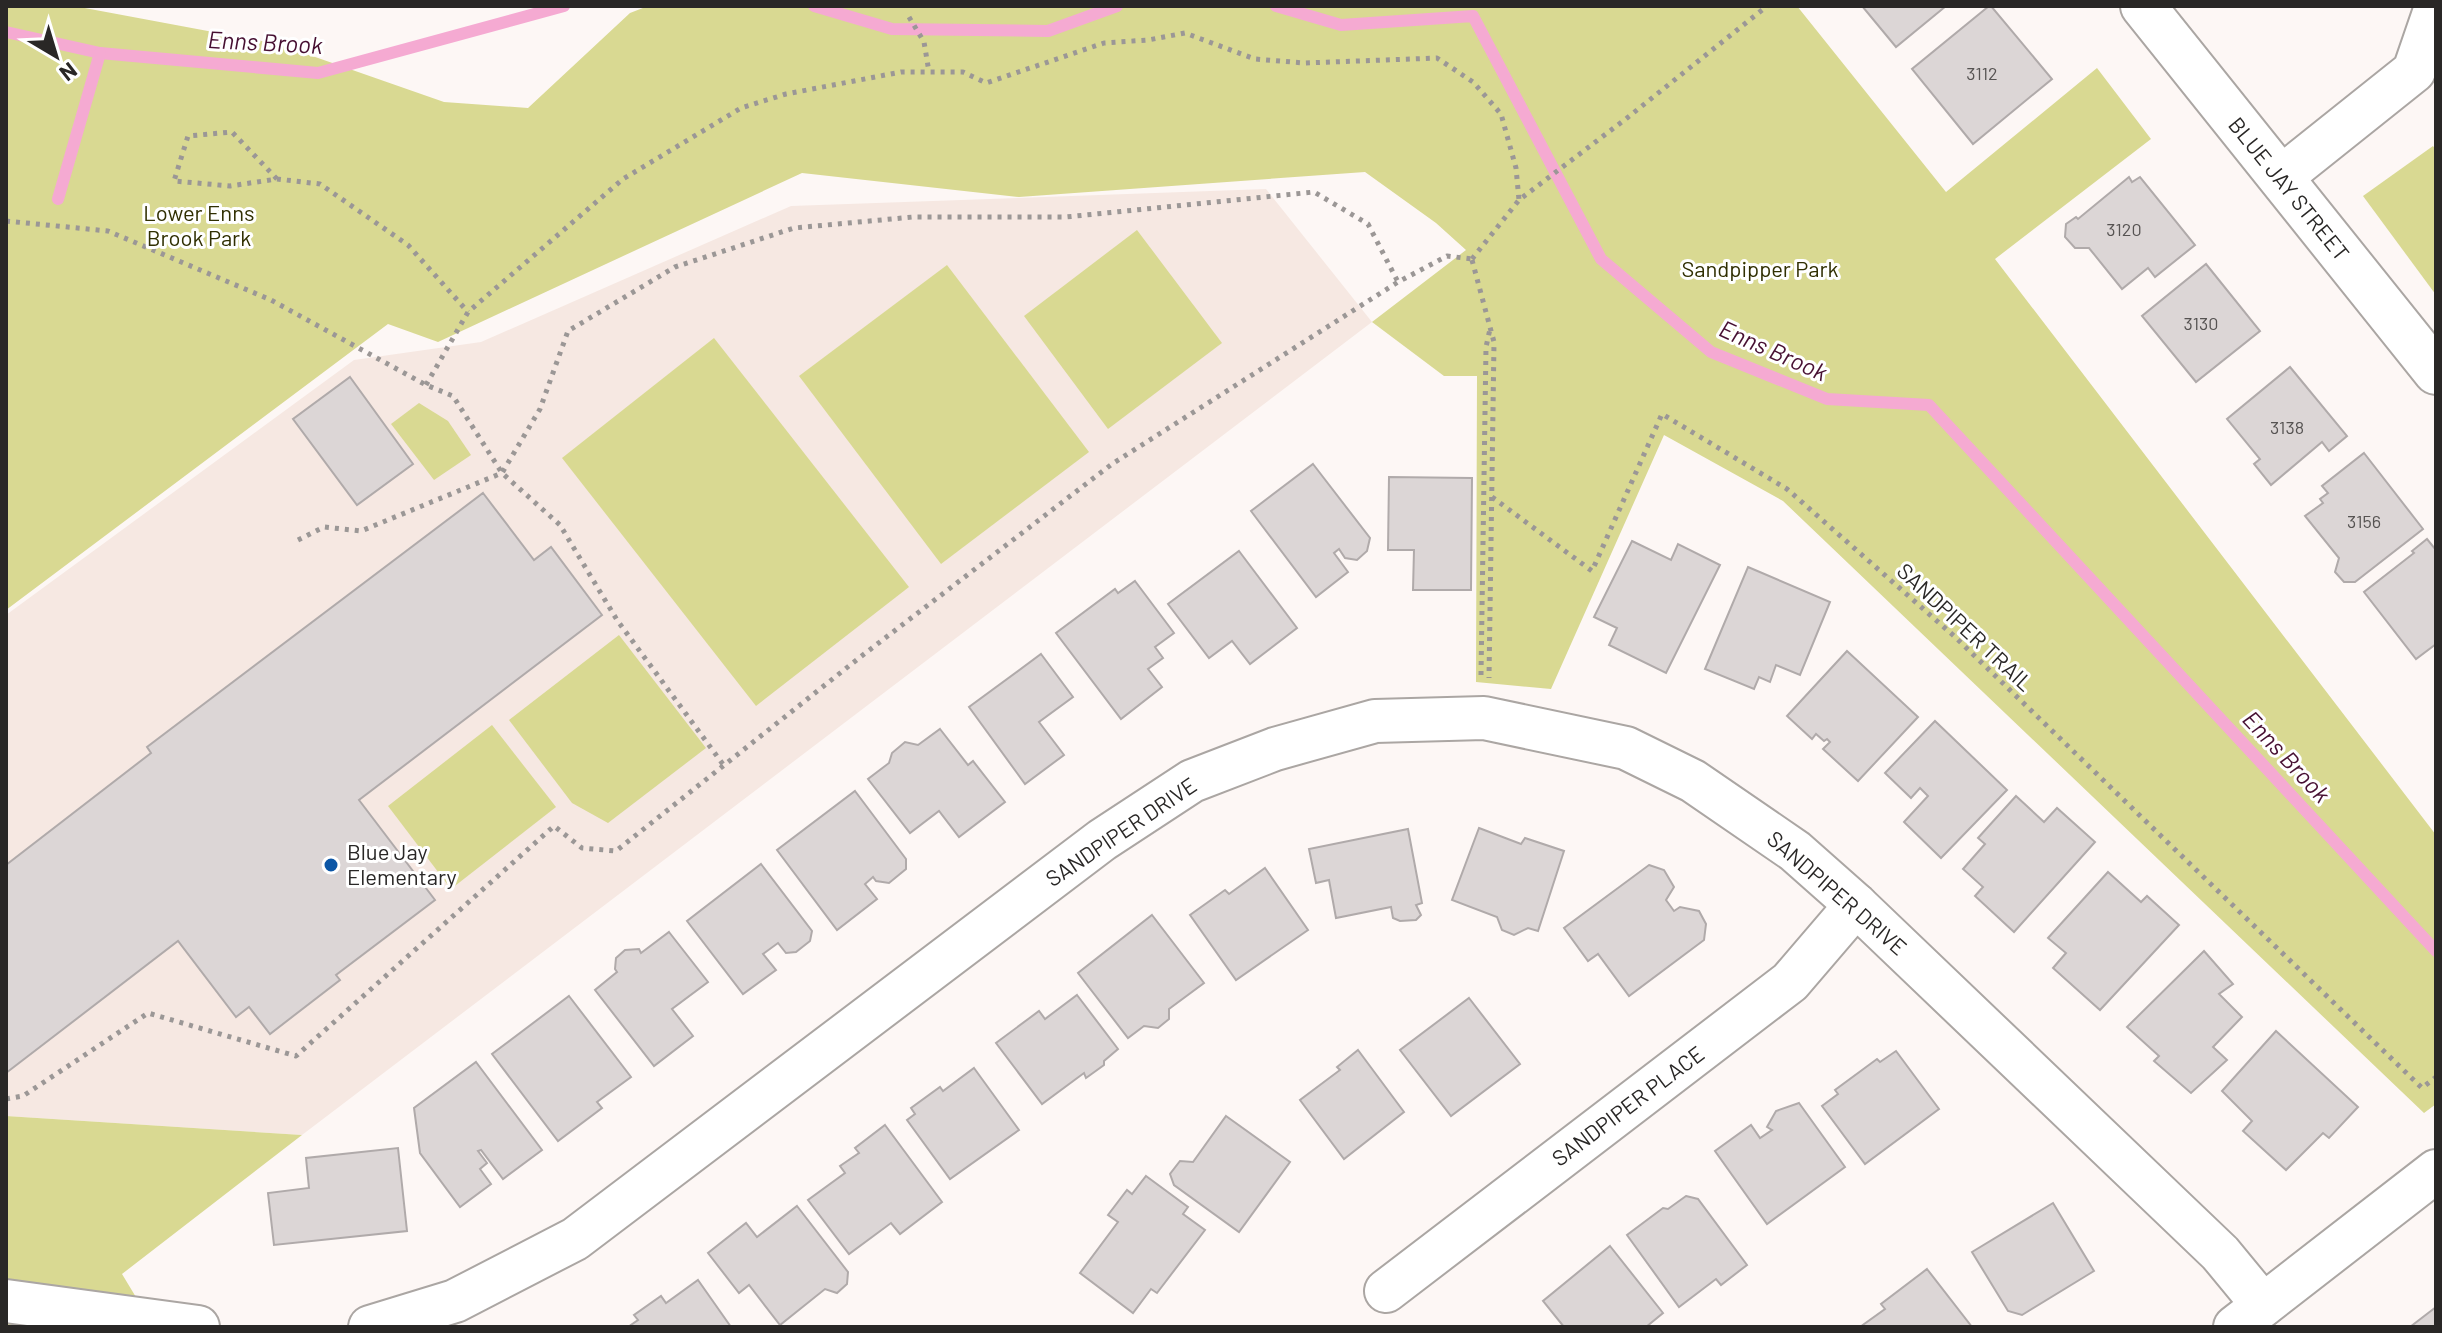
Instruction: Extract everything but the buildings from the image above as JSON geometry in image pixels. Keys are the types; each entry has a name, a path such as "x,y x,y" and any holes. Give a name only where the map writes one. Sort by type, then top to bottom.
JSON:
{"street":[{"name":"BLUE JAY STREET","path":"2143,6 2436,372"},
{"path":"2280,178 2414,71 2436,7"},
{"name":"SANDPIPER DRIVE","path":"370,1327 455,1301 575,1239 1102,840 1192,781 1275,749 1375,721 1484,704 1626,748 1693,781 1795,851 1856,905 2220,1253 2249,1316 2436,1171"},
{"name":"SANDPIPER PLACE","path":"1386,1291 1790,982 1856,905"},
{"path":"6,1301 198,1327"}],"path":[{"path":"1472,259 1519,200 1767,6"},
{"path":"909,17 924,42 929,72"},
{"path":"426,385 468,312 623,179 741,108 786,94 901,72 963,72 986,83 1104,43 1148,40 1185,33 1255,59 1304,63 1437,58 1473,82 1501,114 1516,168 1519,200"},
{"path":"277,179 232,132 188,136 174,181 230,186 277,179 320,184 408,245 468,312"},
{"path":"298,540 324,527 361,531 502,473 540,409 568,331 675,267 794,228 913,217 1066,217 1314,192 1368,224 1398,282"},
{"path":"6,221 108,231 271,300 426,385 453,396 502,473 560,525 617,620 725,767"},
{"path":"6,1099 23,1096 148,1013 296,1056 554,826 582,848 616,851 859,658 1112,464 1398,282 1447,256 1472,259"},
{"path":"1472,259 1494,342 1490,677 1484,704"},
{"path":"1484,704 1481,677 1486,347 1490,328"},
{"name":"SANDPIPER TRAIL","path":"1492,497 1592,571 1662,414 1787,489 1954,636 2422,1088 2436,1077"}],"shaded area":[{"name":"Blue Jay Elementary","path":"1266,189 1372,322 302,1135 6,1116 6,615 354,360 481,342 791,206"}],"green space":[{"path":"6,6 74,6 278,44 444,102 528,108 630,13 648,6 1797,6 1946,192 2097,68 2151,139 1995,259 2436,835 2436,1104 2424,1113 1783,501 1664,435 1551,689 1476,682 1477,376 1444,376 1372,322 1466,250 1436,223 1365,172 1019,197 802,173 438,342 388,324 6,610"},
{"path":"2433,146 2436,150 2436,295 2363,196"},
{"path":"1137,230 1222,343 1108,429 1024,316"},
{"path":"947,265 1089,452 941,564 799,376"},
{"path":"714,338 909,587 756,706 562,458"},
{"path":"419,403 448,421 471,455 434,480 391,424"},
{"path":"619,635 706,748 608,823 572,803 509,720"},
{"path":"492,725 556,807 451,889 388,806"},
{"path":"6,1116 302,1135 122,1274 154,1327 6,1327"}],"waterway":[{"name":"Enns Brook","path":"6,32 100,53 318,73 564,6"},
{"name":"Enns Brook","path":"814,6 892,29 1048,31 1117,6"},
{"name":"Enns Brook","path":"1276,6 1341,25 1473,16 1601,259 1711,352 1827,399 1929,405 2436,951"},
{"path":"58,199 100,53"}],"place":[{"name":"Blue Jay Elementary","path":"331,865"}],"park label":[{"name":"Lower Enns Brook Park","path":"199,226"},
{"name":"Sandpipper Park","path":"1760,269"}]}
